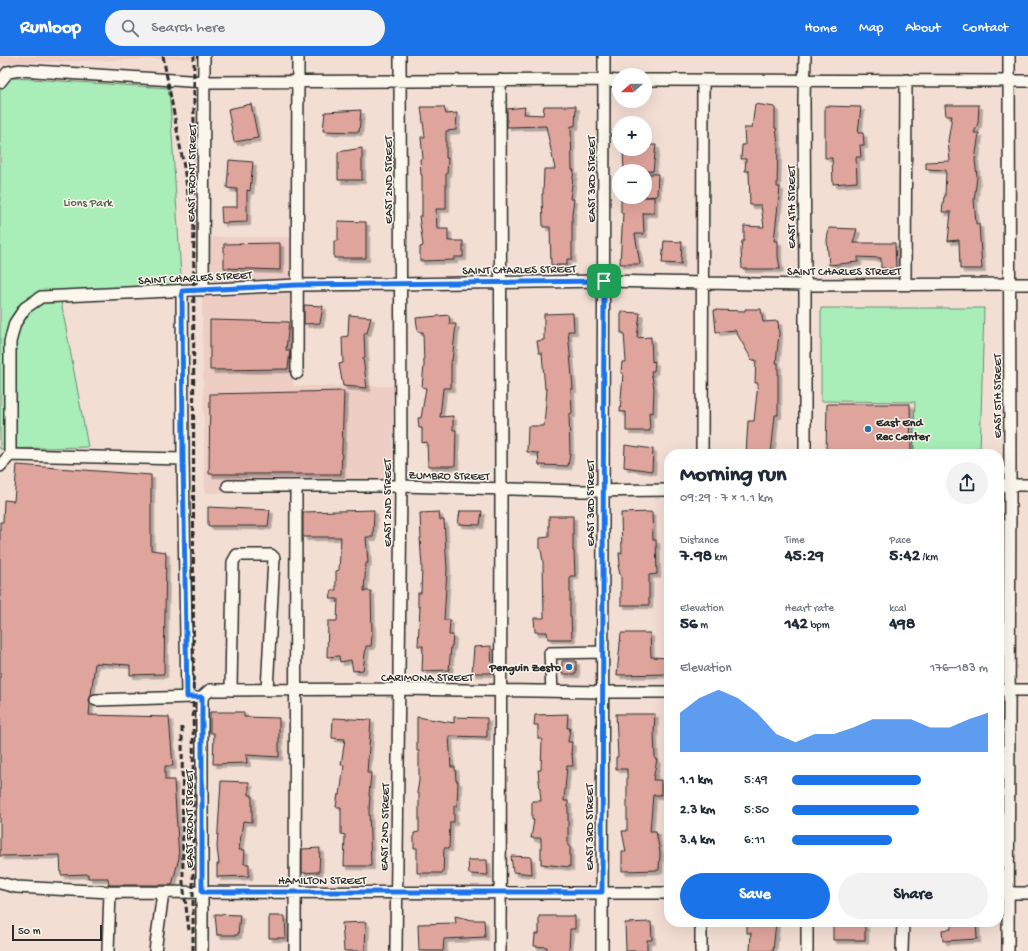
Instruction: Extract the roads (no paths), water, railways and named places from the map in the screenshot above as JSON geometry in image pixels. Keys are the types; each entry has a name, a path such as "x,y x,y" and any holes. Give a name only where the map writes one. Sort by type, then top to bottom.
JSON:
{"street":[{"name":"EAST FRONT STREET","path":"202,290 204,56"},
{"path":"297,373 298,56"},
{"name":"EAST 2ND STREET","path":"396,951 401,486 400,56"},
{"name":"EAST 3RD STREET","path":"602,951 604,56"},
{"name":"EAST 4TH STREET","path":"805,56 805,449"},
{"name":"EAST 5TH STREET","path":"1008,951 1004,893 1004,485 1010,284 1009,56"},
{"path":"0,82 8,72 20,70 204,82 612,81"},
{"path":"500,80 500,951"},
{"path":"652,80 1028,81"},
{"path":"702,449 704,80"},
{"path":"906,80 906,284"},
{"name":"SAINT CHARLES STREET","path":"10,455 10,342 15,323 25,308 41,297 297,285 499,282 604,281 806,285 1028,284"},
{"path":"182,291 187,697"},
{"path":"0,466 10,455 183,459"},
{"path":"1004,485 1028,485"},
{"name":"ZUMBRO STREET","path":"228,486 401,486 603,491 664,490"},
{"path":"295,951 296,486"},
{"path":"231,690 233,562 237,555 271,555 274,558 267,690"},
{"path":"552,691 550,653 603,652"},
{"name":"CARIMONA STREET","path":"96,700 187,697 231,690 399,689 664,692"},
{"path":"1004,690 1028,690"},
{"name":"EAST FRONT STREET","path":"202,951 206,693"},
{"name":"HAMILTON STREET","path":"0,883 16,887 163,893 664,893"},
{"path":"108,951 110,892"},
{"path":"155,951 163,893"},
{"path":"1004,893 1028,893"},
{"path":"701,927 701,951"},
{"path":"807,927 807,951"},
{"path":"902,951 903,927"}],"railway":[{"path":"163,56 189,201"},
{"path":"193,951 194,56"},
{"path":"182,727 183,883 189,930"}],"place":[{"name":"East End Rec Center","path":"868,429"},
{"name":"Penguin Zesto","path":"569,667"}],"park label":[{"name":"Lions Park","path":"88,202"}]}
